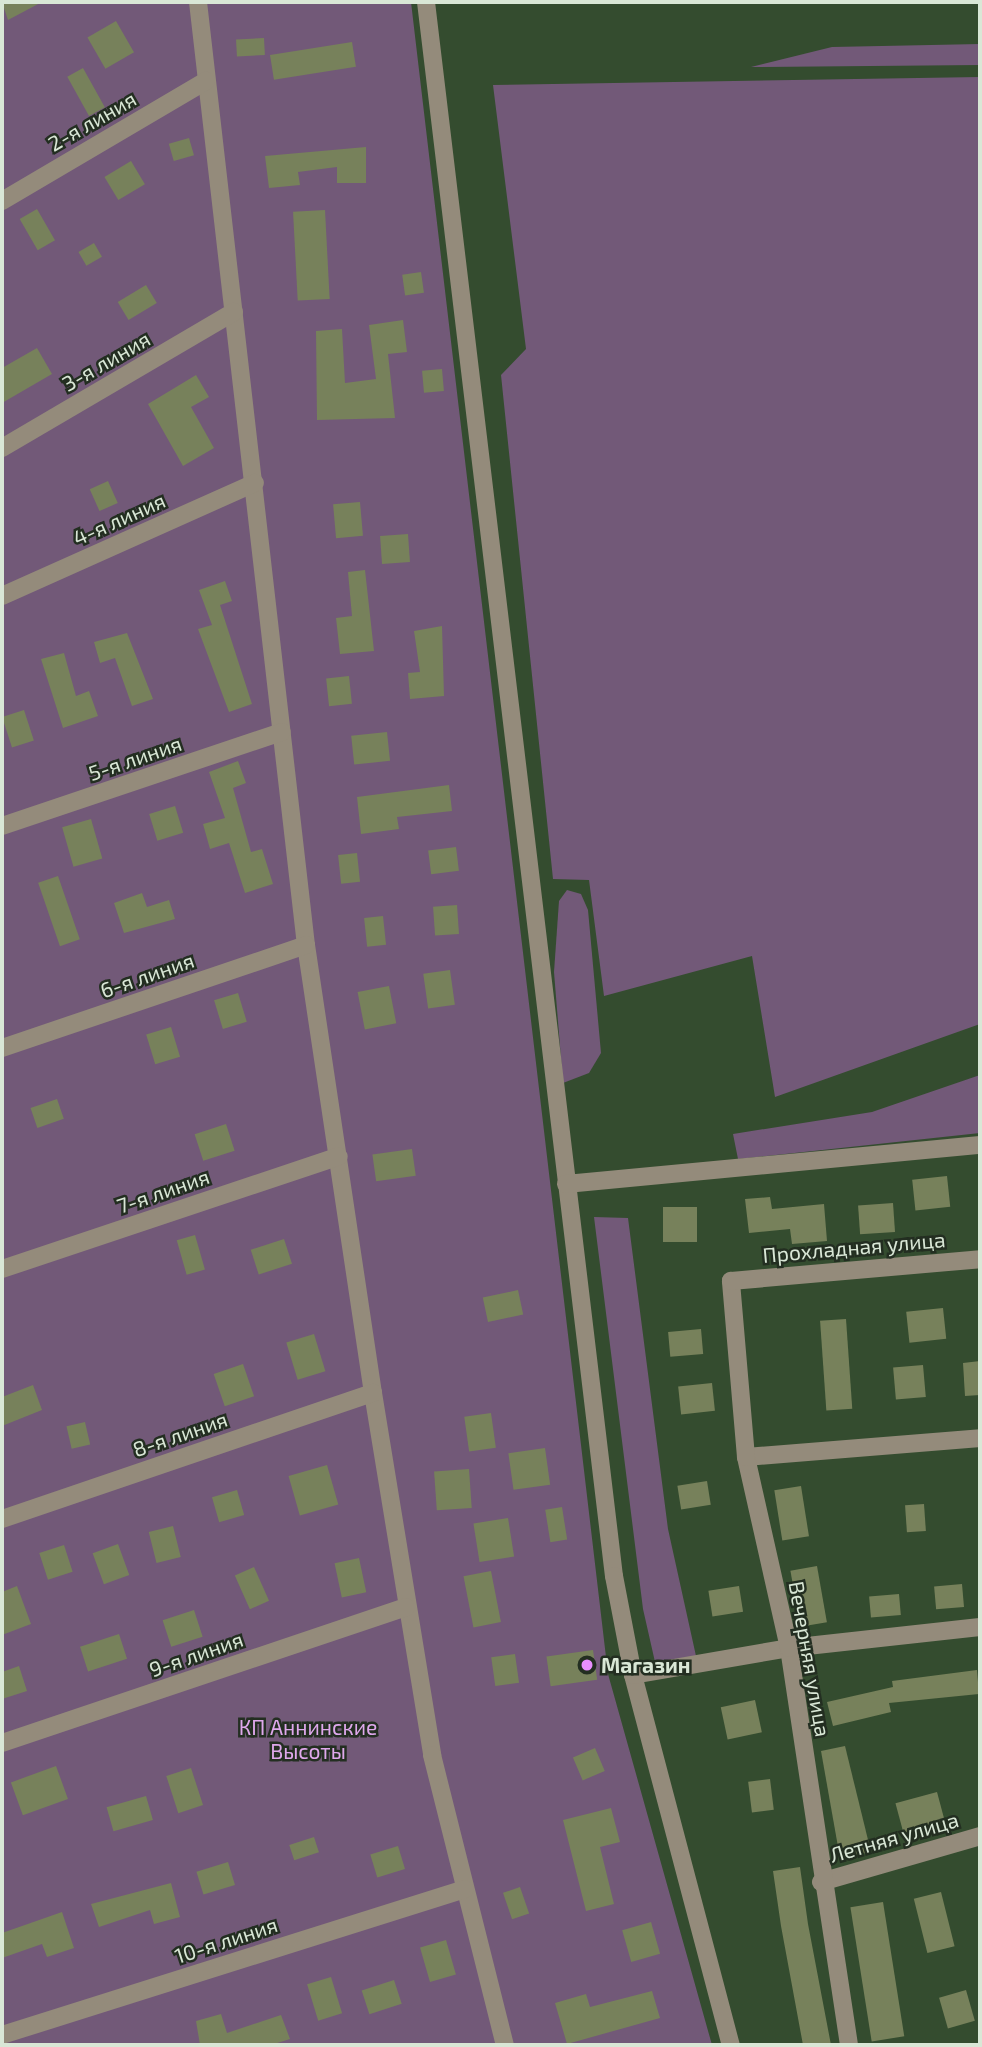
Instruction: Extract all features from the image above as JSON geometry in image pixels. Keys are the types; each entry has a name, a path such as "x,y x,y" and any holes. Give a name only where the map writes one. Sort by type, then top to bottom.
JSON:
{"street":[{"path":"198,2 306,945 405,1607 464,1889 505,2045"},
{"path":"426,2 566,1184 593,1436 633,1675 731,2045"},
{"name":"2-я линия","path":"2,201 206,81"},
{"name":"3-я линия","path":"2,448 234,312"},
{"name":"4-я линия","path":"2,596 255,483"},
{"name":"5-я линия","path":"2,826 282,732"},
{"name":"6-я линия","path":"2,1048 306,945"},
{"path":"566,1184 980,1145"},
{"name":"7-я линия","path":"2,1269 339,1156"},
{"name":"Прохладная улица","path":"731,1281 980,1259"},
{"name":"Вечерняя улица","path":"731,1281 746,1457 789,1648 821,1882 849,2045"},
{"name":"8-я линия","path":"2,1519 373,1393"},
{"path":"746,1457 980,1438"},
{"name":"9-я линия","path":"2,1743 405,1607"},
{"path":"633,1675 789,1648 980,1627"},
{"name":"Летняя улица","path":"821,1882 980,1836"},
{"name":"10-я линия","path":"2,2035 464,1889"}],"green space":[{"name":"КП Аннинские Высоты","path":"2,2 411,2 608,1674 712,2045 2,2045"},
{"path":"980,44 980,65 751,67 832,47"},
{"path":"980,77 980,1024 775,1097 752,956 604,996 589,880 553,879 501,375 526,349 493,85"},
{"path":"567,890 581,894 588,910 601,1053 589,1073 563,1083 554,972 559,901"},
{"path":"980,1075 980,1133 738,1159 733,1134 872,1112"},
{"path":"594,1217 628,1218 668,1529 696,1656 655,1662 643,1609"}],"building":[{"path":"2,2 42,2 8,20"},
{"path":"116,21 134,52 105,69 87,38"},
{"path":"264,38 265,55 237,56 236,39"},
{"path":"352,42 356,67 274,80 270,55"},
{"path":"83,68 105,107 89,116 67,77"},
{"path":"189,138 194,155 174,161 169,144"},
{"path":"366,147 366,183 337,183 337,167 298,172 300,185 269,188 265,156"},
{"path":"131,161 145,184 118,200 104,177"},
{"path":"37,209 55,240 38,250 20,219"},
{"path":"325,210 330,299 298,301 293,212"},
{"path":"94,243 102,257 86,266 78,252"},
{"path":"421,272 424,293 405,295 402,275"},
{"path":"146,285 157,303 129,320 118,302"},
{"path":"403,320 407,352 388,354 395,418 317,420 316,331 342,329 345,383 376,379 369,325"},
{"path":"37,348 52,374 2,403 2,368"},
{"path":"442,369 444,391 424,393 422,371"},
{"path":"196,375 209,397 191,407 214,448 183,466 148,404"},
{"path":"108,481 118,503 99,511 90,489"},
{"path":"360,502 363,536 336,538 333,504"},
{"path":"408,534 410,562 382,564 380,536"},
{"path":"365,570 374,651 340,654 336,618 352,616 348,572"},
{"path":"225,581 232,601 220,605 252,704 229,712 198,629 212,625 199,590"},
{"path":"442,626 444,696 410,699 408,673 420,672 414,631"},
{"path":"127,633 153,699 132,706 115,658 100,663 94,642"},
{"path":"64,653 76,696 89,691 98,716 63,728 41,659"},
{"path":"349,676 352,704 329,706 326,678"},
{"path":"24,710 34,740 12,748 2,717"},
{"path":"387,732 390,761 354,765 351,736"},
{"path":"238,761 246,783 233,788 251,852 262,849 273,884 245,893 229,843 210,849 203,824 225,818 209,772"},
{"path":"449,785 452,811 397,817 399,829 361,834 357,797"},
{"path":"175,806 183,833 157,841 149,814"},
{"path":"91,819 102,858 73,867 62,827"},
{"path":"456,847 459,871 431,874 428,850"},
{"path":"357,853 360,882 341,884 338,855"},
{"path":"58,876 80,939 60,946 38,883"},
{"path":"142,893 147,907 169,900 175,919 124,933 114,903"},
{"path":"457,905 459,934 435,936 433,907"},
{"path":"383,916 386,945 367,947 364,918"},
{"path":"450,970 455,1005 428,1008 423,974"},
{"path":"389,986 396,1023 365,1029 358,992"},
{"path":"238,993 247,1022 223,1029 214,1000"},
{"path":"171,1027 180,1057 155,1064 146,1035"},
{"path":"57,1099 64,1119 37,1128 31,1108"},
{"path":"226,1124 235,1151 203,1161 195,1134"},
{"path":"412,1149 416,1176 376,1181 372,1155"},
{"path":"947,1176 950,1207 915,1210 912,1180"},
{"path":"770,1197 772,1209 824,1204 827,1241 792,1244 790,1229 749,1233 745,1199"},
{"path":"893,1203 895,1232 860,1234 858,1205"},
{"path":"663,1207 697,1207 697,1242 663,1242"},
{"path":"195,1235 205,1270 187,1275 177,1240"},
{"path":"284,1239 292,1264 259,1275 251,1250"},
{"path":"518,1290 523,1314 488,1322 483,1297"},
{"path":"943,1308 946,1339 909,1343 906,1312"},
{"path":"846,1319 852,1409 826,1411 820,1321"},
{"path":"701,1329 703,1354 670,1357 668,1332"},
{"path":"314,1334 325,1371 298,1380 286,1342"},
{"path":"980,1361 980,1395 965,1396 963,1363"},
{"path":"243,1364 254,1396 225,1406 214,1374"},
{"path":"923,1365 926,1397 896,1399 893,1368"},
{"path":"712,1383 715,1411 681,1414 678,1387"},
{"path":"33,1385 42,1410 2,1426 2,1397"},
{"path":"491,1413 496,1448 469,1451 464,1417"},
{"path":"85,1422 90,1444 72,1449 66,1426"},
{"path":"545,1448 550,1485 514,1490 508,1453"},
{"path":"327,1465 338,1504 300,1515 289,1476"},
{"path":"469,1469 472,1508 437,1510 434,1471"},
{"path":"707,1481 711,1505 681,1509 677,1486"},
{"path":"801,1486 809,1536 782,1541 774,1490"},
{"path":"237,1490 244,1515 219,1522 212,1497"},
{"path":"924,1504 926,1531 907,1532 905,1505"},
{"path":"562,1507 567,1540 550,1542 545,1510"},
{"path":"508,1518 514,1557 480,1562 473,1523"},
{"path":"173,1526 181,1557 156,1563 149,1532"},
{"path":"118,1544 129,1575 104,1584 93,1553"},
{"path":"64,1545 73,1572 48,1580 39,1553"},
{"path":"359,1558 366,1592 342,1597 335,1563"},
{"path":"817,1566 827,1622 800,1627 790,1571"},
{"path":"254,1567 269,1601 250,1609 235,1576"},
{"path":"491,1571 501,1622 473,1627 464,1576"},
{"path":"962,1584 964,1607 936,1609 934,1586"},
{"path":"17,1586 31,1624 2,1635 2,1592"},
{"path":"739,1586 743,1612 712,1617 708,1591"},
{"path":"899,1594 901,1615 871,1618 869,1597"},
{"path":"194,1610 203,1637 171,1647 163,1620"},
{"path":"119,1634 127,1659 88,1671 80,1647"},
{"path":"593,1650 597,1680 551,1686 546,1657"},
{"path":"515,1654 519,1683 495,1686 491,1657"},
{"path":"19,1666 27,1691 2,1699 2,1672"},
{"path":"977,1670 979,1694 889,1703 891,1712 833,1726 827,1702 893,1687 892,1681"},
{"path":"755,1700 762,1732 728,1740 721,1707"},
{"path":"845,1746 871,1852 840,1858 821,1751"},
{"path":"595,1748 605,1771 583,1780 573,1757"},
{"path":"56,1766 68,1799 23,1815 11,1782"},
{"path":"191,1768 203,1805 178,1813 166,1776"},
{"path":"770,1779 774,1810 752,1812 748,1782"},
{"path":"937,1792 945,1822 903,1833 895,1803"},
{"path":"146,1796 153,1820 113,1831 107,1807"},
{"path":"611,1808 620,1842 600,1847 614,1904 586,1911 563,1820"},
{"path":"314,1837 319,1852 294,1860 289,1845"},
{"path":"398,1846 405,1869 377,1877 370,1854"},
{"path":"228,1862 235,1885 203,1895 196,1872"},
{"path":"800,1867 831,2045 803,2045 781,1926 773,1871"},
{"path":"171,1883 180,1917 154,1924 150,1910 99,1927 91,1904"},
{"path":"520,1887 529,1913 512,1919 503,1893"},
{"path":"941,1892 955,1946 927,1953 914,1899"},
{"path":"883,1902 904,2036 872,2041 850,1907"},
{"path":"62,1912 74,1948 47,1957 42,1944 2,1958 2,1933"},
{"path":"651,1922 660,1954 631,1962 622,1930"},
{"path":"446,1940 456,1975 430,1982 420,1947"},
{"path":"331,1977 342,2013 318,2021 307,1984"},
{"path":"394,1980 402,2004 369,2014 362,1991"},
{"path":"966,1990 975,2021 948,2028 939,1998"},
{"path":"652,1991 660,2018 567,2044 555,2003 586,1994 590,2007"},
{"path":"221,2014 227,2033 281,2015 290,2039 271,2045 200,2045 196,2021"}],"place":[{"name":"Магазин","path":"587,1665"}]}
